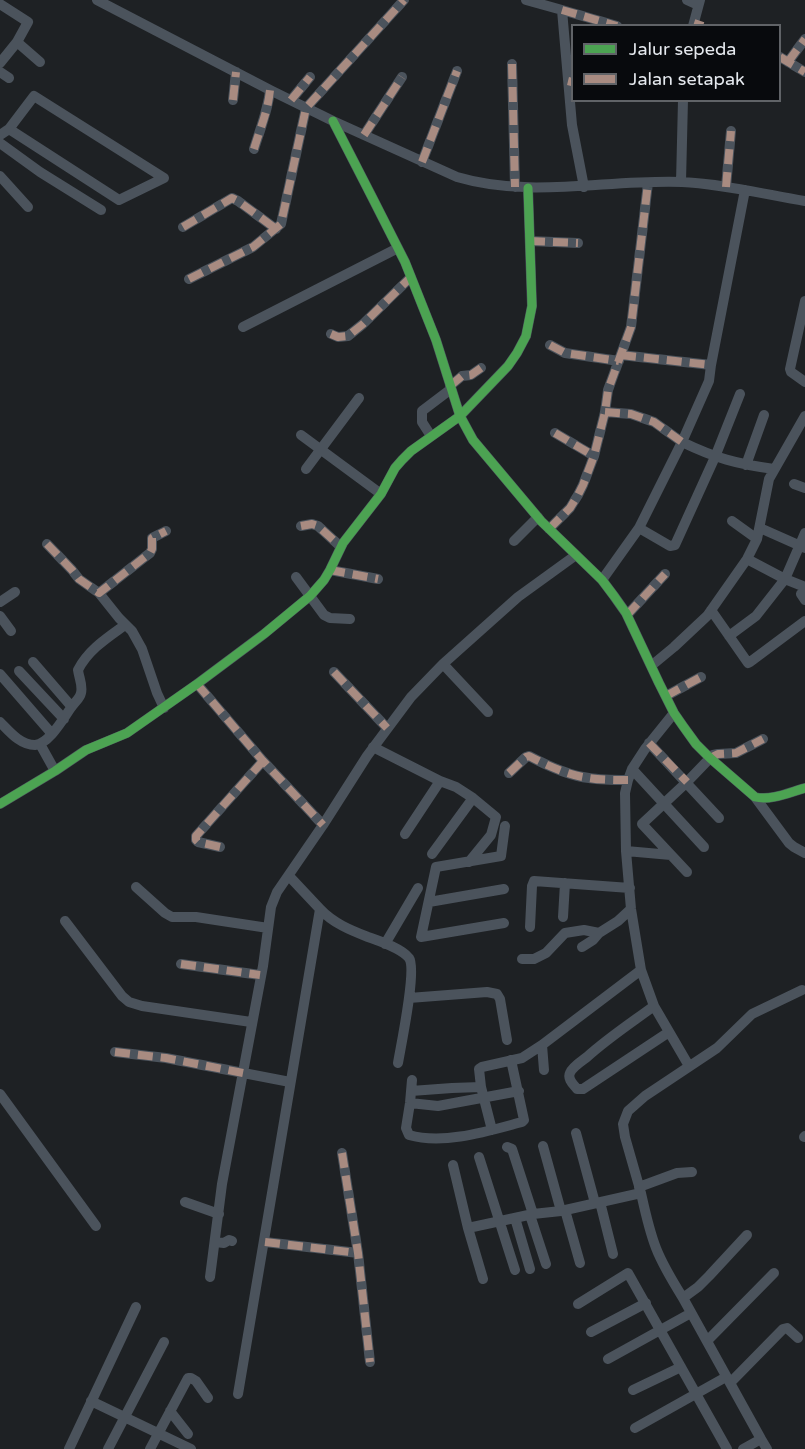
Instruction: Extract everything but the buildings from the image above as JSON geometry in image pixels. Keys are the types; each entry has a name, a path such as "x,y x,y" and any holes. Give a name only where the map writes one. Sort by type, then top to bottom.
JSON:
{"street":[{"path":"97,0 306,108 422,162 477,183 528,188 681,182 726,187 805,201"},
{"path":"189,279 253,247 281,224 306,108 404,0"},
{"path":"526,0 610,24"},
{"path":"687,0 699,3 697,24"},
{"path":"0,63 17,42 28,22 2,9"},
{"path":"562,10 570,81 572,125 584,187"},
{"path":"805,39 784,59 805,72"},
{"path":"17,42 40,62"},
{"path":"512,64 515,187"},
{"path":"422,162 457,71"},
{"path":"233,100 236,72"},
{"path":"291,100 310,77"},
{"path":"364,135 402,77"},
{"path":"254,149 267,112 270,90"},
{"path":"34,96 164,178 119,200 50,156 4,132 34,96"},
{"path":"681,182 683,102"},
{"path":"333,121 411,277 436,340 460,416 473,440 549,529 602,580 627,615 674,713 696,744 755,797 789,843 805,853"},
{"path":"726,187 730,131"},
{"path":"0,142 40,172 101,210"},
{"path":"40,172 50,156"},
{"path":"0,176 28,207"},
{"path":"549,529 570,508 578,495 594,456 608,390 631,327 648,183"},
{"path":"0,804 86,750 127,733 264,634 310,596 324,580 341,547 381,494 395,468 411,451 460,416 508,366 526,336 532,306 528,188"},
{"path":"602,580 639,528 682,442 709,381 745,190"},
{"path":"183,226 232,198 276,229"},
{"path":"530,241 578,243"},
{"path":"243,327 398,248"},
{"path":"331,334 338,337 348,336 411,277"},
{"path":"805,301 790,369 805,382"},
{"path":"550,345 565,352 711,364"},
{"path":"431,436 422,422 422,411 462,376 471,375 481,369"},
{"path":"639,528 670,546 675,545 715,457 740,394"},
{"path":"306,469 359,398"},
{"path":"604,412 631,414 654,422 682,442 715,457 774,469"},
{"path":"746,465 764,415"},
{"path":"651,666 707,616 747,559 759,534 769,478 805,416"},
{"path":"555,433 594,456"},
{"path":"301,435 381,494"},
{"path":"514,541 538,517"},
{"path":"732,521 759,534 803,547"},
{"path":"301,526 312,524 318,526 341,547"},
{"path":"99,593 146,557 152,549 152,538 166,531"},
{"path":"729,636 756,616 785,579 803,547 805,533"},
{"path":"47,544 79,579 99,593 132,631 164,708"},
{"path":"210,1277 222,1184 274,898 374,747 411,697 443,664 518,597 576,555"},
{"path":"747,559 785,579 804,594"},
{"path":"330,570 378,579"},
{"path":"627,615 665,574"},
{"path":"296,577 324,615 330,618 350,618"},
{"path":"0,602 15,592"},
{"path":"711,610 746,661 750,663 805,621"},
{"path":"0,616 11,631"},
{"path":"0,722 23,742 32,745 40,744 52,734 71,706 81,696 82,686 78,670 84,658 125,625"},
{"path":"33,662 71,706"},
{"path":"443,664 488,712"},
{"path":"19,671 64,719"},
{"path":"334,672 387,728"},
{"path":"0,674 52,734"},
{"path":"666,696 701,676"},
{"path":"197,684 263,761 323,825"},
{"path":"674,713 649,743 632,769 628,780 625,793 626,851 631,909 641,970 654,1006 689,1066"},
{"path":"642,824 713,755 736,753 763,739"},
{"path":"649,743 719,818"},
{"path":"40,744 55,771"},
{"path":"374,747 456,787 496,817 491,835 469,862"},
{"path":"509,772 529,756 546,765 580,777 628,780"},
{"path":"220,847 199,843 196,836 263,761"},
{"path":"632,769 704,847"},
{"path":"405,834 440,781"},
{"path":"755,797 772,797 805,788"},
{"path":"432,854 473,798"},
{"path":"625,807 687,873"},
{"path":"504,923 421,937 436,867 501,856 505,826"},
{"path":"626,851 671,855"},
{"path":"289,876 326,915 342,926 402,952 411,961 409,998 398,1063"},
{"path":"530,927 532,883 537,881 630,888"},
{"path":"563,917 565,883"},
{"path":"136,887 172,917 196,917 268,928"},
{"path":"385,944 418,888"},
{"path":"429,902 504,889"},
{"path":"237,1394 265,1242 320,909"},
{"path":"582,947 631,909"},
{"path":"65,921 129,1002 142,1006 251,1022"},
{"path":"522,959 534,959 546,953 565,933 584,930 599,933"},
{"path":"181,964 260,975"},
{"path":"492,1130 479,1074 480,1068 525,1056 641,970"},
{"path":"767,1449 670,1278 656,1249 623,1124 625,1114 634,1104 722,1043 752,1014 802,990"},
{"path":"409,998 487,992 497,994 500,999 507,1040"},
{"path":"654,1006 581,1061 569,1073 572,1083 577,1089 583,1089 669,1032"},
{"path":"542,1045 544,1070"},
{"path":"116,1052 166,1058 290,1082"},
{"path":"511,1060 519,1091 524,1121 492,1130 445,1138 412,1136 406,1128 411,1085 483,1092 519,1091"},
{"path":"410,1103 438,1106 483,1092"},
{"path":"0,1094 96,1226"},
{"path":"576,1133 613,1254"},
{"path":"543,1146 580,1263"},
{"path":"507,1147 512,1149 546,1264"},
{"path":"342,1153 358,1253 370,1362"},
{"path":"479,1157 515,1270"},
{"path":"453,1166 483,1279"},
{"path":"468,1228 598,1203 640,1190 677,1173 692,1172"},
{"path":"185,1202 219,1214"},
{"path":"515,1218 530,1269"},
{"path":"683,1298 698,1287 747,1235"},
{"path":"215,1242 232,1241"},
{"path":"265,1242 358,1253"},
{"path":"578,1304 628,1273 727,1449"},
{"path":"707,1341 774,1273"},
{"path":"591,1332 646,1303"},
{"path":"69,1449 136,1307"},
{"path":"608,1359 691,1313"},
{"path":"635,1428 728,1380 783,1329 787,1328 798,1338"},
{"path":"108,1449 164,1342"},
{"path":"633,1390 681,1367"},
{"path":"150,1449 188,1378 196,1381 208,1398"},
{"path":"91,1401 191,1449"},
{"path":"170,1411 188,1434"},
{"path":"743,1449 761,1439"}],"marked path":[{"path":"189,279 253,247 281,224 306,108 404,0"},
{"path":"562,10 610,24"},
{"path":"788,62 805,39"},
{"path":"781,58 805,72"},
{"path":"512,64 515,187"},
{"path":"422,162 457,71"},
{"path":"233,100 236,72"},
{"path":"291,100 310,77"},
{"path":"364,135 402,77"},
{"path":"254,149 266,113 270,90"},
{"path":"726,187 731,131"},
{"path":"549,529 570,508 583,485 594,456 608,390 631,327 648,183"},
{"path":"183,227 232,198 276,229"},
{"path":"530,241 578,243"},
{"path":"331,334 338,337 348,336 411,277"},
{"path":"550,345 565,353 619,361"},
{"path":"621,355 711,365"},
{"path":"450,386 462,376 471,375 481,368"},
{"path":"605,412 631,414 654,422 682,442"},
{"path":"555,433 594,456"},
{"path":"301,526 312,524 318,526 341,547"},
{"path":"47,544 79,579 99,593 150,553 152,538 166,531"},
{"path":"330,570 378,579"},
{"path":"627,615 665,574"},
{"path":"334,672 387,728"},
{"path":"666,696 701,677"},
{"path":"197,684 263,761 323,825"},
{"path":"710,758 718,754 736,753 763,739"},
{"path":"649,743 687,782"},
{"path":"509,773 529,756 558,770 582,777 628,780"},
{"path":"220,847 198,842 196,836 263,761"},
{"path":"181,964 260,975"},
{"path":"115,1052 166,1058 243,1073"},
{"path":"342,1153 358,1253 370,1362"},
{"path":"265,1242 358,1253"}],"cycle path":[{"path":"333,121 405,262 436,340 460,416 473,440 541,521 602,580 614,596 626,613 674,713 696,744 755,797 774,797 805,788"},
{"path":"0,804 86,750 127,733 264,634 310,596 324,580 343,543 381,494 395,468 411,451 460,416 508,366 526,336 532,306 528,188"}]}
